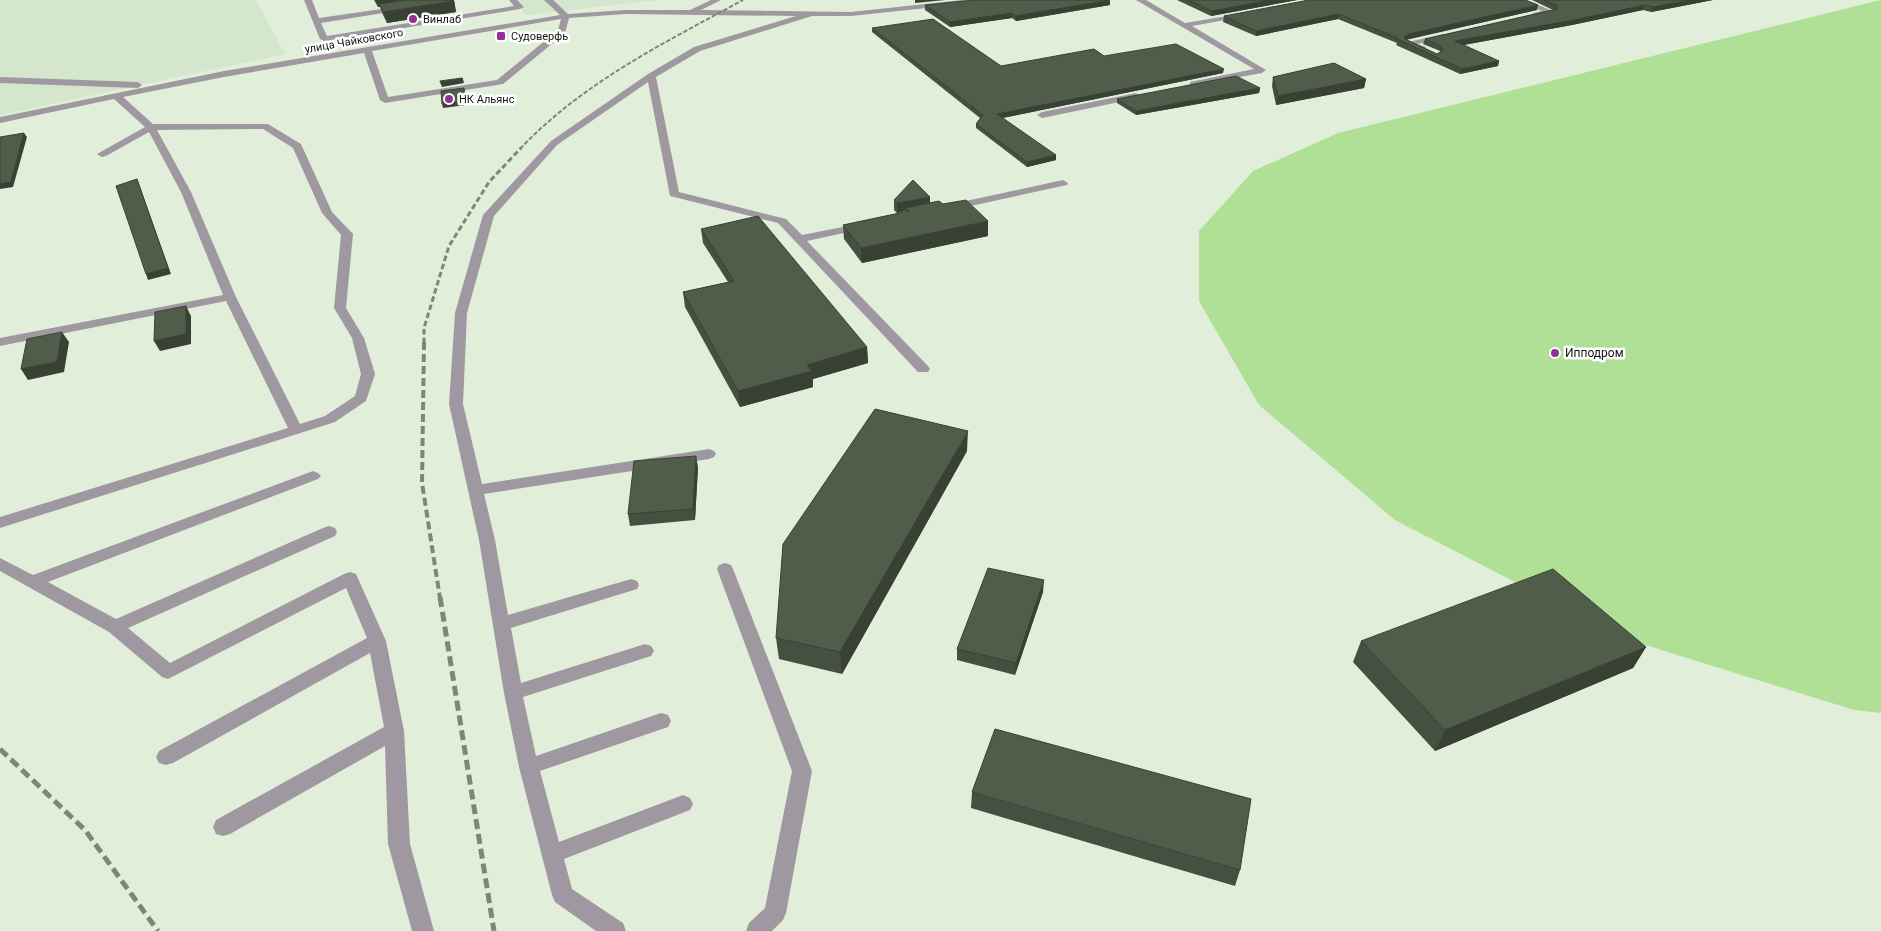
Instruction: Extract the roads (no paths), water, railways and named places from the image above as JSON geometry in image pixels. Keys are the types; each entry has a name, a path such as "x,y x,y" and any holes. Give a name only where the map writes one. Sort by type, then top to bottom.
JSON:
{"street":[{"path":"308,0 324,39 520,7 514,0"},
{"path":"367,50 385,100 500,82 562,31 566,16 548,0"},
{"path":"689,13 718,0"},
{"name":"улица Чайковского","path":"0,120 165,86 566,16 625,12 852,14 984,0"},
{"path":"1140,0 1262,70 1186,86"},
{"path":"1520,0 1552,12 1523,18"},
{"path":"317,21 409,7"},
{"path":"615,931 563,895 529,766 512,693 487,540 456,404 461,313 489,215 554,143 651,76 697,49 814,13"},
{"path":"1185,25 1252,13"},
{"path":"1429,52 1408,43 1456,33"},
{"path":"651,76 674,194 782,222 923,369"},
{"path":"0,80 165,86"},
{"path":"1042,116 1147,94"},
{"path":"116,96 151,127 186,192 230,297 296,430"},
{"path":"0,523 330,419 361,398 368,374 358,338 340,308 347,234 326,214 298,146 265,126 151,127 102,154"},
{"path":"940,209 1063,183"},
{"path":"798,239 874,223"},
{"path":"0,342 230,297"},
{"path":"475,490 709,454"},
{"path":"34,581 313,476"},
{"path":"115,627 329,532"},
{"path":"0,564 115,627 168,672 350,578 377,642 394,731 399,844 423,931"},
{"path":"725,569 802,771 775,913 757,931"},
{"path":"501,624 631,585"},
{"path":"166,757 377,642"},
{"path":"512,693 645,651"},
{"path":"529,766 661,721"},
{"path":"223,826 394,731"},
{"path":"552,854 683,804"}],"railway":[{"path":"521,148 544,125 597,84 654,49 743,0"},
{"path":"424,342 424,328 449,246 489,182 521,148"},
{"path":"424,342 422,483 440,598"},
{"path":"440,597 494,931"},
{"path":"0,749 85,830 158,931"}],"place":[{"name":"Винлаб","path":"413,19"},
{"name":"Судоверфь","path":"501,36"},
{"name":"НК Альянс","path":"449,99"},
{"name":"Ипподром","path":"1555,353"}]}
